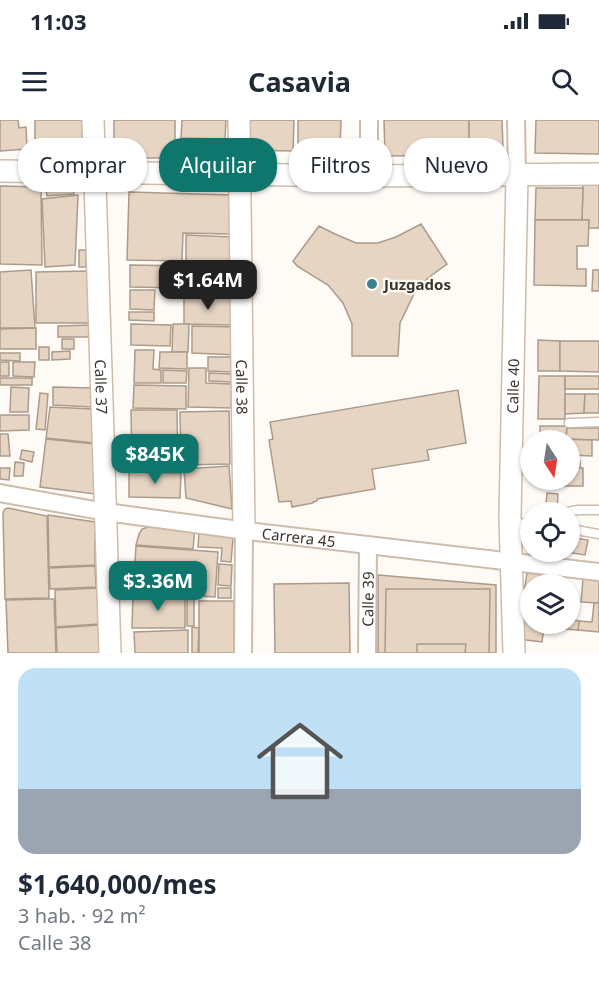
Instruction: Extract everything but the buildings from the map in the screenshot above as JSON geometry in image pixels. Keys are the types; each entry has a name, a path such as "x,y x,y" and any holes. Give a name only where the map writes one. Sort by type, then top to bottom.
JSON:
{"street":[{"name":"Calle 37","path":"93,120 93,138"},
{"name":"Calle 38","path":"239,120 239,138"},
{"path":"369,120 369,138"},
{"name":"Calle 40","path":"516,120 521,502"},
{"path":"0,171 18,171"},
{"path":"392,176 599,174"},
{"name":"Calle 37","path":"95,192 110,653"},
{"name":"Calle 38","path":"238,192 244,530 243,653"},
{"name":"Carrera 45","path":"0,493 106,512 599,572"},
{"name":"Calle 40","path":"514,653 511,560 520,527"},
{"name":"Calle 39","path":"367,653 368,545"}],"lane":[{"path":"569,423 599,422"},
{"path":"580,510 599,510"},
{"path":"580,530 599,534"}],"place":[{"name":"Juzgados","path":"372,284"}]}
